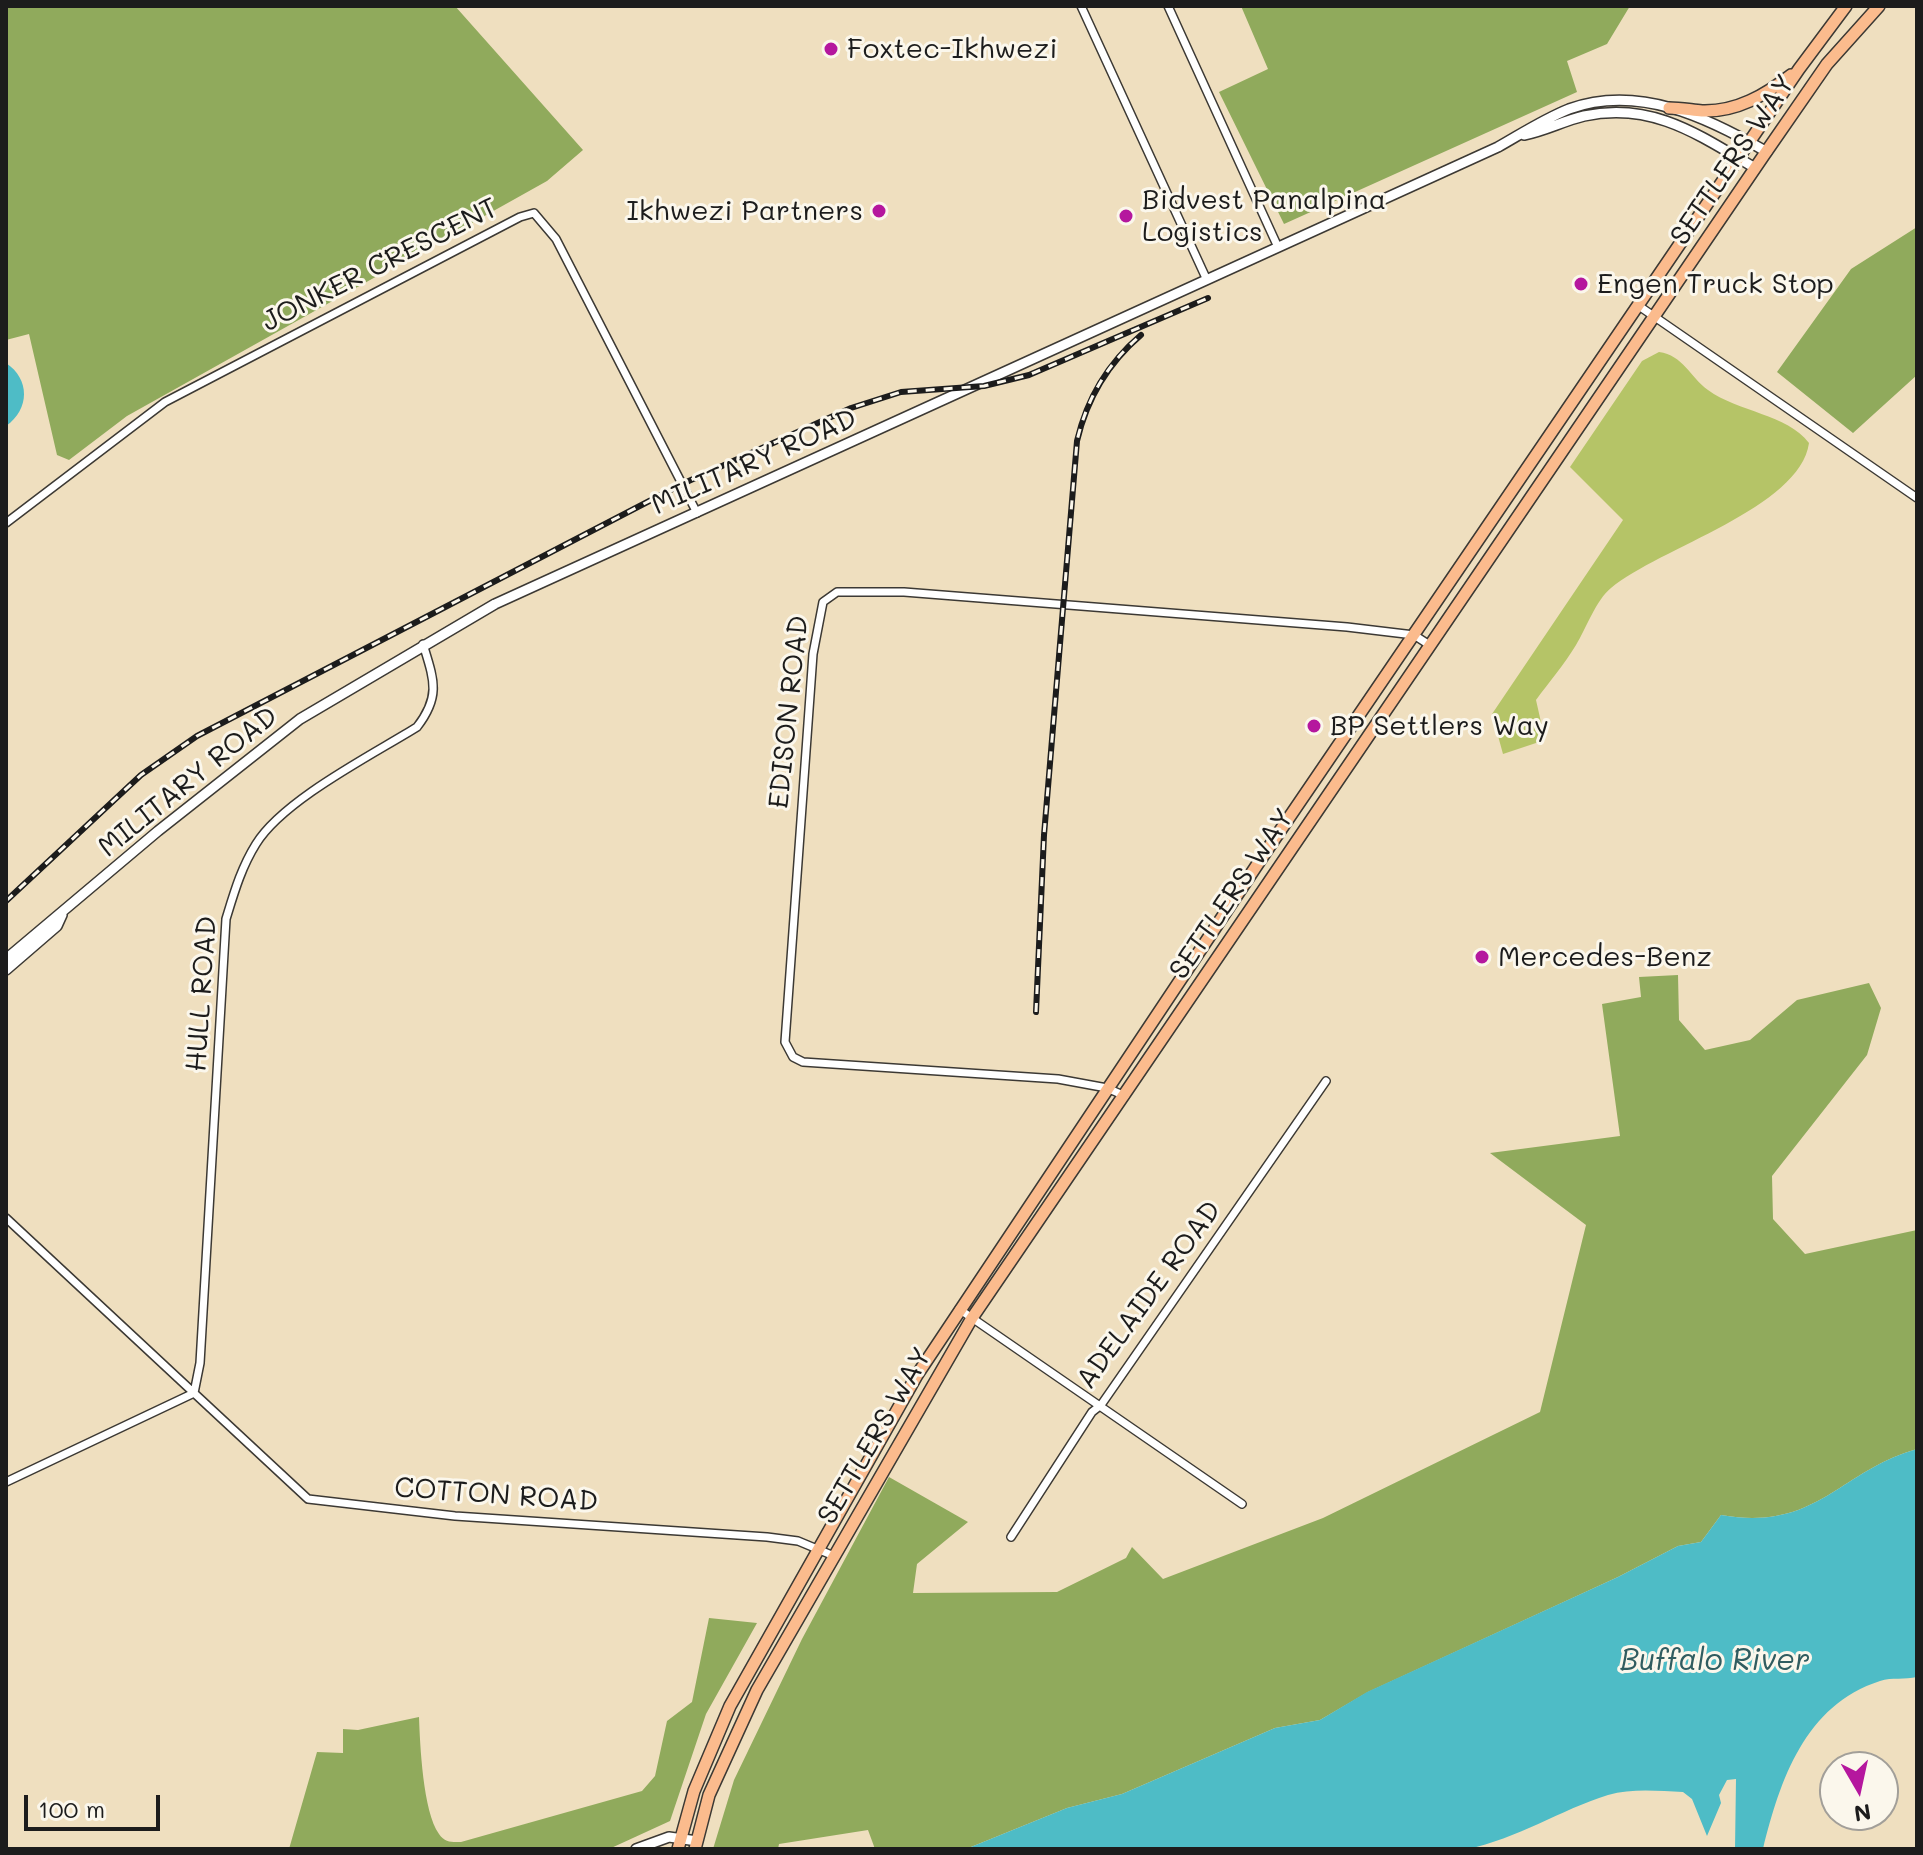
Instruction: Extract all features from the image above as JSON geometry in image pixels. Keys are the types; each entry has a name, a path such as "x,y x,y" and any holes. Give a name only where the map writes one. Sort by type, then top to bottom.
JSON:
{"main road":[{"name":"SETTLERS WAY","path":"680,1843 694,1791 730,1706 917,1375 1414,635 1799,69 1846,6"},
{"name":"SETTLERS WAY","path":"696,1845 709,1795 742,1721 972,1318 1656,318 1755,168 1827,64 1879,6"},
{"path":"1669,108 1702,111 1743,104 1763,96 1799,69"}],"street":[{"path":"1081,6 1206,278"},
{"path":"1168,6 1277,245"},
{"name":"MILITARY ROAD","path":"6,959 62,915 158,831 300,719 495,604 1570,109 1622,98 1669,108 1700,118 1767,152"},
{"name":"MILITARY ROAD","path":"1517,136 1581,117 1637,111 1674,124 1755,168"},
{"name":"JONKER CRESCENT","path":"6,523 165,402 520,217 534,213 556,239 697,513"},
{"path":"1639,306 1917,498"},
{"name":"EDISON ROAD","path":"1125,1096 1107,1088 1058,1079 803,1062 790,1053 785,1042 789,951 813,654 823,602 837,592 904,592 1414,635 1431,646"},
{"name":"HULL ROAD","path":"194,1393 200,1363 226,919 240,873 258,840 298,802 417,727 431,709 435,694 423,644"},
{"name":"MILITARY ROAD","path":"6,970 57,926 62,915"},
{"name":"ADELAIDE ROAD","path":"1011,1537 1092,1412 1101,1405 1326,1081"},
{"name":"COTTON ROAD","path":"6,1218 308,1499 455,1516 767,1537 818,1548 834,1556"},
{"path":"959,1309 1242,1504"},
{"path":"6,1482 194,1393"},
{"path":"636,1849 669,1837 680,1843 696,1845"}],"green space":[{"path":"6,6 455,6 583,150 547,181 127,416 69,460 57,455 29,334 6,340"},
{"path":"1241,6 1630,6 1607,44 1567,61 1577,92 1284,224 1219,92 1268,69"},
{"path":"1917,227 1917,375 1853,433 1777,372 1851,269"},
{"path":"1659,352 1674,357 1708,390 1775,419 1800,433 1809,443 1800,466 1781,487 1755,507 1633,573 1606,593 1571,652 1536,700 1545,740 1503,754 1492,714 1623,520 1570,467 1642,361"},
{"path":"1678,975 1679,1020 1705,1050 1750,1040 1797,1000 1869,983 1881,1008 1867,1055 1772,1176 1773,1219 1805,1254 1917,1230 1917,1449 1890,1459 1805,1507 1781,1515 1754,1518 1721,1515 1701,1542 1678,1546 1618,1577 1368,1692 1320,1720 1275,1728 1122,1794 1067,1808 966,1849 875,1849 868,1830 779,1844 778,1849 713,1849 734,1780 802,1639 889,1477 968,1522 917,1564 913,1593 1057,1592 1126,1558 1132,1547 1163,1579 1323,1518 1540,1412 1586,1225 1490,1153 1620,1136 1602,1004 1641,997 1639,977"},
{"path":"709,1618 757,1623 706,1714 670,1821 609,1849 289,1849 317,1752 343,1753 343,1729 358,1730 419,1717 423,1777 429,1810 439,1834 449,1841 461,1842 642,1791 655,1776 667,1721 692,1702"}],"water":[{"path":"6,363 20,377 24,394 20,411 6,426"},
{"name":"Buffalo River","path":"1917,1449 1917,1677 1880,1681 1854,1692 1832,1708 1800,1748 1788,1772 1763,1849 1735,1849 1736,1779 1727,1780 1719,1795 1721,1803 1707,1836 1692,1799 1683,1792 1646,1790 1608,1795 1503,1838 1467,1849 966,1849 1067,1808 1122,1794 1275,1728 1320,1720 1367,1692 1618,1577 1678,1546 1701,1542 1721,1515 1754,1518 1781,1515 1805,1507 1890,1459"}],"railway":[{"path":"6,901 141,775 197,736 682,484 851,408 901,392 984,386 1029,375 1208,298"},
{"path":"1036,1012 1044,835 1077,441 1086,410 1100,383 1118,358 1141,335"}],"place":[{"name":"Foxtec-Ikhwezi","path":"831,49"},
{"name":"Ikhwezi Partners","path":"879,211"},
{"name":"Bidvest Panalpina Logistics","path":"1126,216"},
{"name":"Engen Truck Stop","path":"1581,284"},
{"name":"BP Settlers Way","path":"1314,726"},
{"name":"Mercedes-Benz","path":"1482,957"}]}
